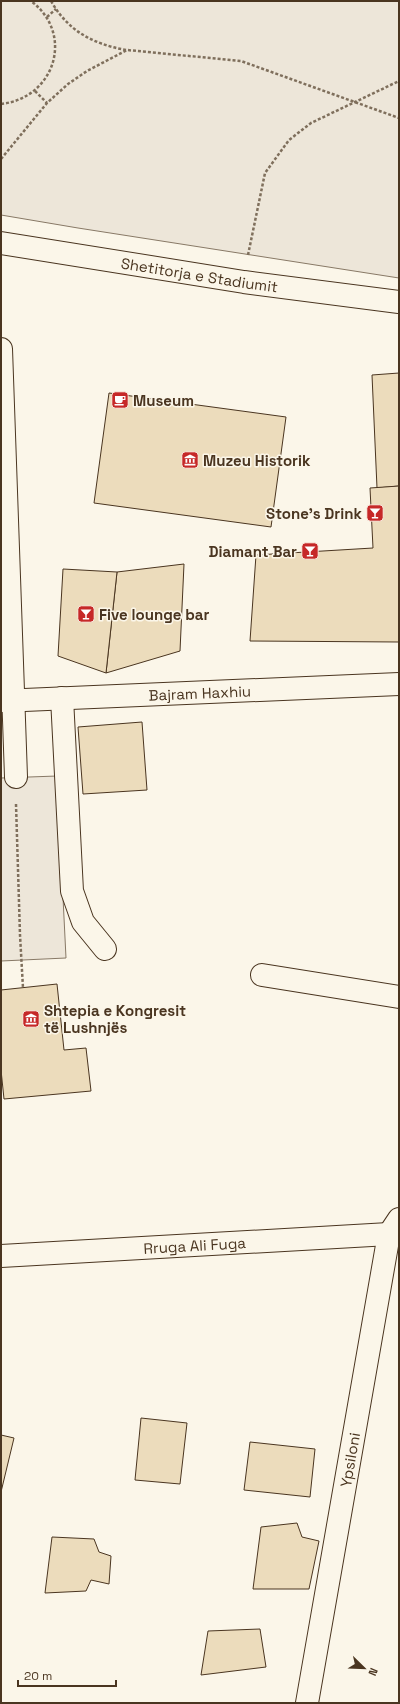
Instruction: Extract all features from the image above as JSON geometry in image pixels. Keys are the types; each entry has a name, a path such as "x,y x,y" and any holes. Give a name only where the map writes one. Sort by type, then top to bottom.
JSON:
{"street":[{"name":"Shetitorja e Stadiumit","path":"1,243 244,282 399,302"},
{"path":"1,349 7,701 16,777"},
{"name":"Bajram Haxhiu","path":"7,701 399,684"},
{"path":"62,698 72,891 83,922 105,949"},
{"path":"262,974 399,997"},
{"name":"Rruga Ali Fuga","path":"1,1256 394,1227"},
{"name":"Ypsiloni","path":"307,1703 394,1227"}],"path":[{"path":"1,104 24,99 35,91 51,69 55,56 54,36 46,17 31,1"},
{"path":"51,1 56,10 73,29 90,40 108,47 241,61 399,118"},
{"path":"46,17 56,10"},
{"path":"1,159 47,103 68,84 87,71 127,50"},
{"path":"244,282 255,217 265,173 289,140 311,123 356,103 399,81"},
{"path":"35,91 47,103"},
{"path":"16,777 20,936 23,988"}],"shaded area":[{"path":"1,1 399,1 399,278 1,215"},
{"path":"57,776 66,958 1,961 1,778"}],"building":[{"path":"399,373 399,486 377,488 372,375"},
{"name":"Muzeu Historik","path":"109,393 286,417 271,527 94,503"},
{"path":"399,486 399,642 250,641 256,555 373,548 370,488"},
{"path":"184,564 180,651 106,673 117,572"},
{"name":"Five lounge bar","path":"63,569 117,572 106,673 58,656"},
{"path":"142,722 147,790 83,794 78,727"},
{"name":"Shtepia e Kongresit të Lushnjës","path":"57,984 64,1050 86,1048 91,1091 4,1099 1,1070 1,990"},
{"path":"141,1418 187,1423 180,1484 135,1480"},
{"path":"1,1435 14,1438 1,1492"},
{"path":"250,1442 315,1449 310,1497 244,1490"},
{"path":"297,1523 302,1537 319,1541 309,1589 253,1589 261,1527"},
{"path":"52,1537 94,1539 99,1552 111,1556 109,1584 91,1580 86,1591 45,1593"},
{"path":"260,1629 266,1667 201,1675 208,1631"}],"place":[{"name":"Museum","path":"120,400"},
{"name":"Muzeu Historik","path":"190,460"},
{"name":"Stone's Drink","path":"375,513"},
{"name":"Diamant Bar","path":"310,551"},
{"name":"Five lounge bar","path":"86,614"},
{"name":"Shtepia e Kongresit të Lushnjës","path":"31,1019"}]}
